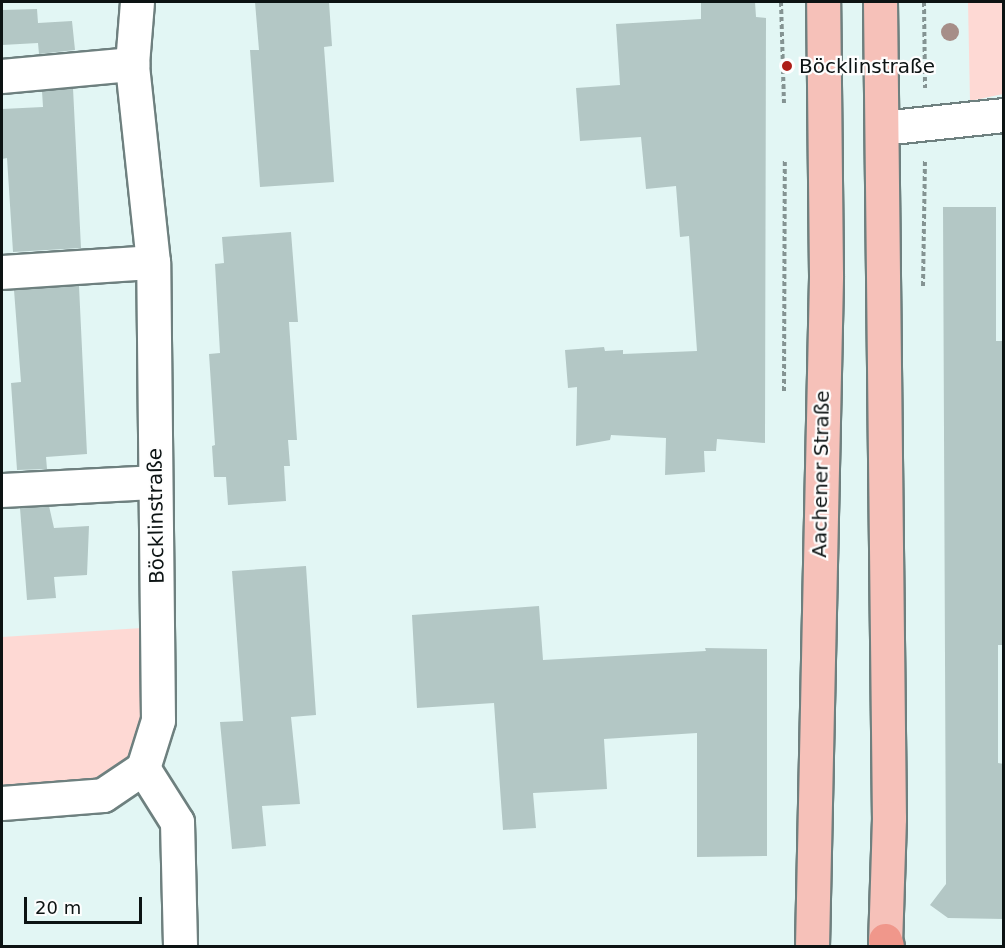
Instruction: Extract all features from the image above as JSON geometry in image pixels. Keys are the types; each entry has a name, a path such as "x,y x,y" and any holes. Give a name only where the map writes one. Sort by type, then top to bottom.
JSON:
{"main road":[{"name":"Aachener Straße","path":"812,946 826,275 823,2"},
{"path":"879,2 889,818 886,944"}],"street":[{"name":"Böcklinstraße","path":"137,2 132,64 153,262 158,720 143,768"},
{"path":"2,76 132,64"},
{"path":"882,128 1004,115"},
{"path":"2,272 153,262"},
{"path":"2,490 155,482"},
{"path":"2,803 103,795 143,768 177,822 180,946"}],"path":[{"path":"924,2 926,125"}],"shaded area":[{"path":"968,2 1004,2 1003,94 970,101"},
{"path":"142,628 143,723 131,756 97,785 2,794 2,637"}],"building":[{"path":"255,2 329,2 332,46 324,47 334,182 260,187 250,50 259,50"},
{"path":"701,2 755,2 756,17 766,18 765,443 717,439 716,451 704,451 705,472 665,475 666,438 611,435 610,440 576,446 577,387 568,388 565,350 604,347 605,351 623,350 623,354 697,351 689,236 680,237 676,186 646,189 641,137 580,141 576,88 620,85 616,24 701,19"},
{"path":"37,9 38,23 72,21 75,50 39,54 38,43 2,45 2,10"},
{"path":"73,88 81,248 13,252 7,158 2,159 2,109 43,107 42,91"},
{"path":"943,207 996,207 996,341 1004,341 1004,645 998,645 998,763 1004,764 1004,919 948,918 930,905 946,884"},
{"path":"291,232 298,322 289,322 297,440 288,440 290,466 284,466 286,501 228,505 226,477 214,477 212,446 215,445 209,354 220,353 215,264 224,263 222,237"},
{"path":"79,286 87,454 46,457 47,469 17,470 11,383 21,382 14,290"},
{"path":"49,506 54,528 89,526 87,575 54,577 56,598 27,600 20,508"},
{"path":"306,566 316,715 291,717 300,804 262,806 266,846 232,849 220,722 243,721 232,571"},
{"path":"539,606 543,660 706,651 705,648 767,649 767,856 697,857 697,733 604,739 607,789 533,793 536,828 503,830 494,703 417,708 412,615"}],"place":[{"name":"Böcklinstraße","path":"787,66"}]}
